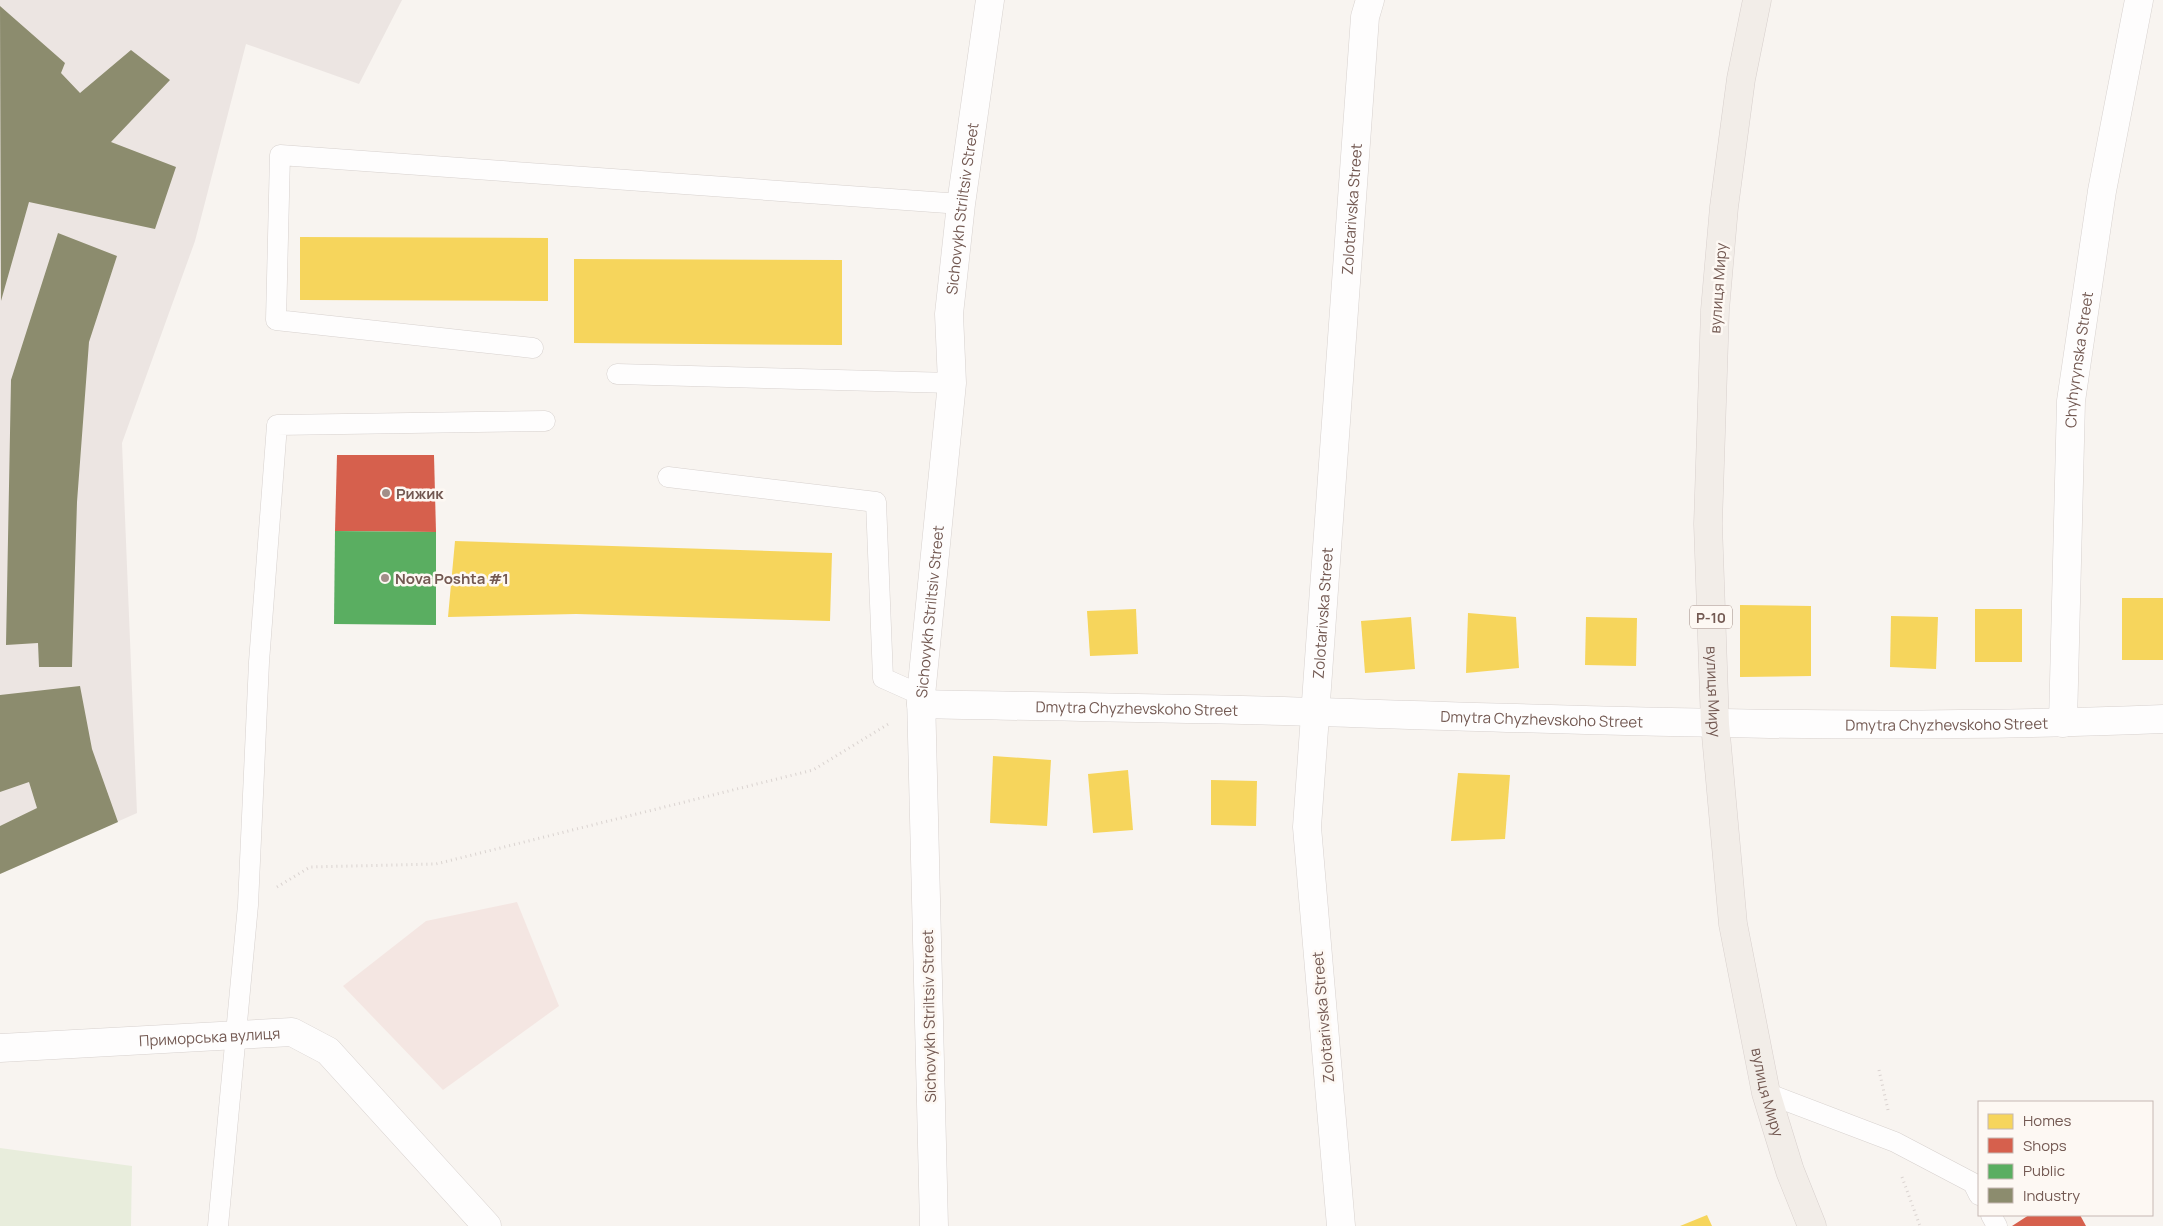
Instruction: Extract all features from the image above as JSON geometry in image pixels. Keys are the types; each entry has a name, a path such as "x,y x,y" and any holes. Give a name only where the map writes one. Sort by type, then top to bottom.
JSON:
{"main road":[{"name":"вулиця Миру","path":"1757,0 1740,89 1724,208 1715,310 1708,524 1715,724 1733,924 1766,1093 1790,1171 1812,1226"}],"street":[{"name":"Sichovykh Striltsiv Street","path":"934,1226 921,700 952,383 949,314 961,204 990,0"},
{"name":"Zolotarivska Street","path":"1341,1226 1307,827 1366,17 1370,0"},
{"name":"Chyhyrynska Street","path":"2063,723 2071,401 2102,191 2139,0"},
{"name":"Dmytra Chyzhevskoho Street","path":"921,700 1715,724 2063,723 2163,720"},
{"name":"Приморська вулиця","path":"0,1048 292,1032 328,1051 487,1226"}],"lane":[{"path":"533,348 276,320 280,155 961,204"},
{"path":"617,374 952,383"},
{"path":"218,1226 248,905 259,662 277,425 545,421"},
{"path":"668,477 876,502 883,678 921,700"},
{"path":"1766,1093 1895,1142 1973,1183 1978,1192"}],"path":[{"path":"248,905 310,867 436,864 813,770 921,700"}],"shaded area":[{"path":"0,0 402,0 359,84 246,44 195,241 122,443 137,813 0,874"},
{"path":"517,902 559,1006 443,1090 343,986 426,921"}],"green space":[{"path":"0,1148 132,1166 131,1226 0,1226"}],"building: Homes":[{"path":"300,237 548,238 548,301 300,300"},
{"path":"574,259 842,260 842,345 574,343"},
{"path":"455,541 832,553 830,621 576,614 448,617"},
{"path":"2122,598 2163,598 2163,660 2122,660"},
{"path":"1740,605 1811,606 1811,676 1740,677"},
{"path":"1136,609 1138,654 1090,656 1087,611"},
{"path":"1975,609 2022,609 2022,662 1975,662"},
{"path":"1468,613 1516,617 1519,668 1466,673"},
{"path":"1891,616 1938,617 1936,669 1890,667"},
{"path":"1411,617 1415,669 1365,673 1361,621"},
{"path":"1586,617 1637,618 1636,666 1585,665"},
{"path":"993,756 1051,760 1047,826 990,823"},
{"path":"1128,770 1133,830 1093,833 1088,774"},
{"path":"1458,773 1510,775 1505,839 1451,841"},
{"path":"1211,780 1257,781 1256,826 1211,825"},
{"path":"1707,1215 1712,1226 1680,1226"}],"building: Shops":[{"name":"Рижик","path":"337,455 434,455 436,532 335,531"},
{"path":"2027,1216 2081,1216 2086,1226 2012,1226"}],"building: Public":[{"name":"Nova Poshta #1","path":"335,531 436,532 436,625 334,624"}],"building: Industry":[{"path":"0,6 65,63 61,73 80,93 131,50 170,80 111,142 176,167 155,229 29,202 1,301"},
{"path":"58,233 117,256 89,342 77,502 72,667 39,667 38,643 6,645 11,380"},
{"path":"80,686 92,749 118,822 0,874 0,826 37,808 29,782 0,792 0,695"}],"place":[{"name":"Рижик","path":"386,493"},
{"name":"Nova Poshta #1","path":"385,578"}]}
